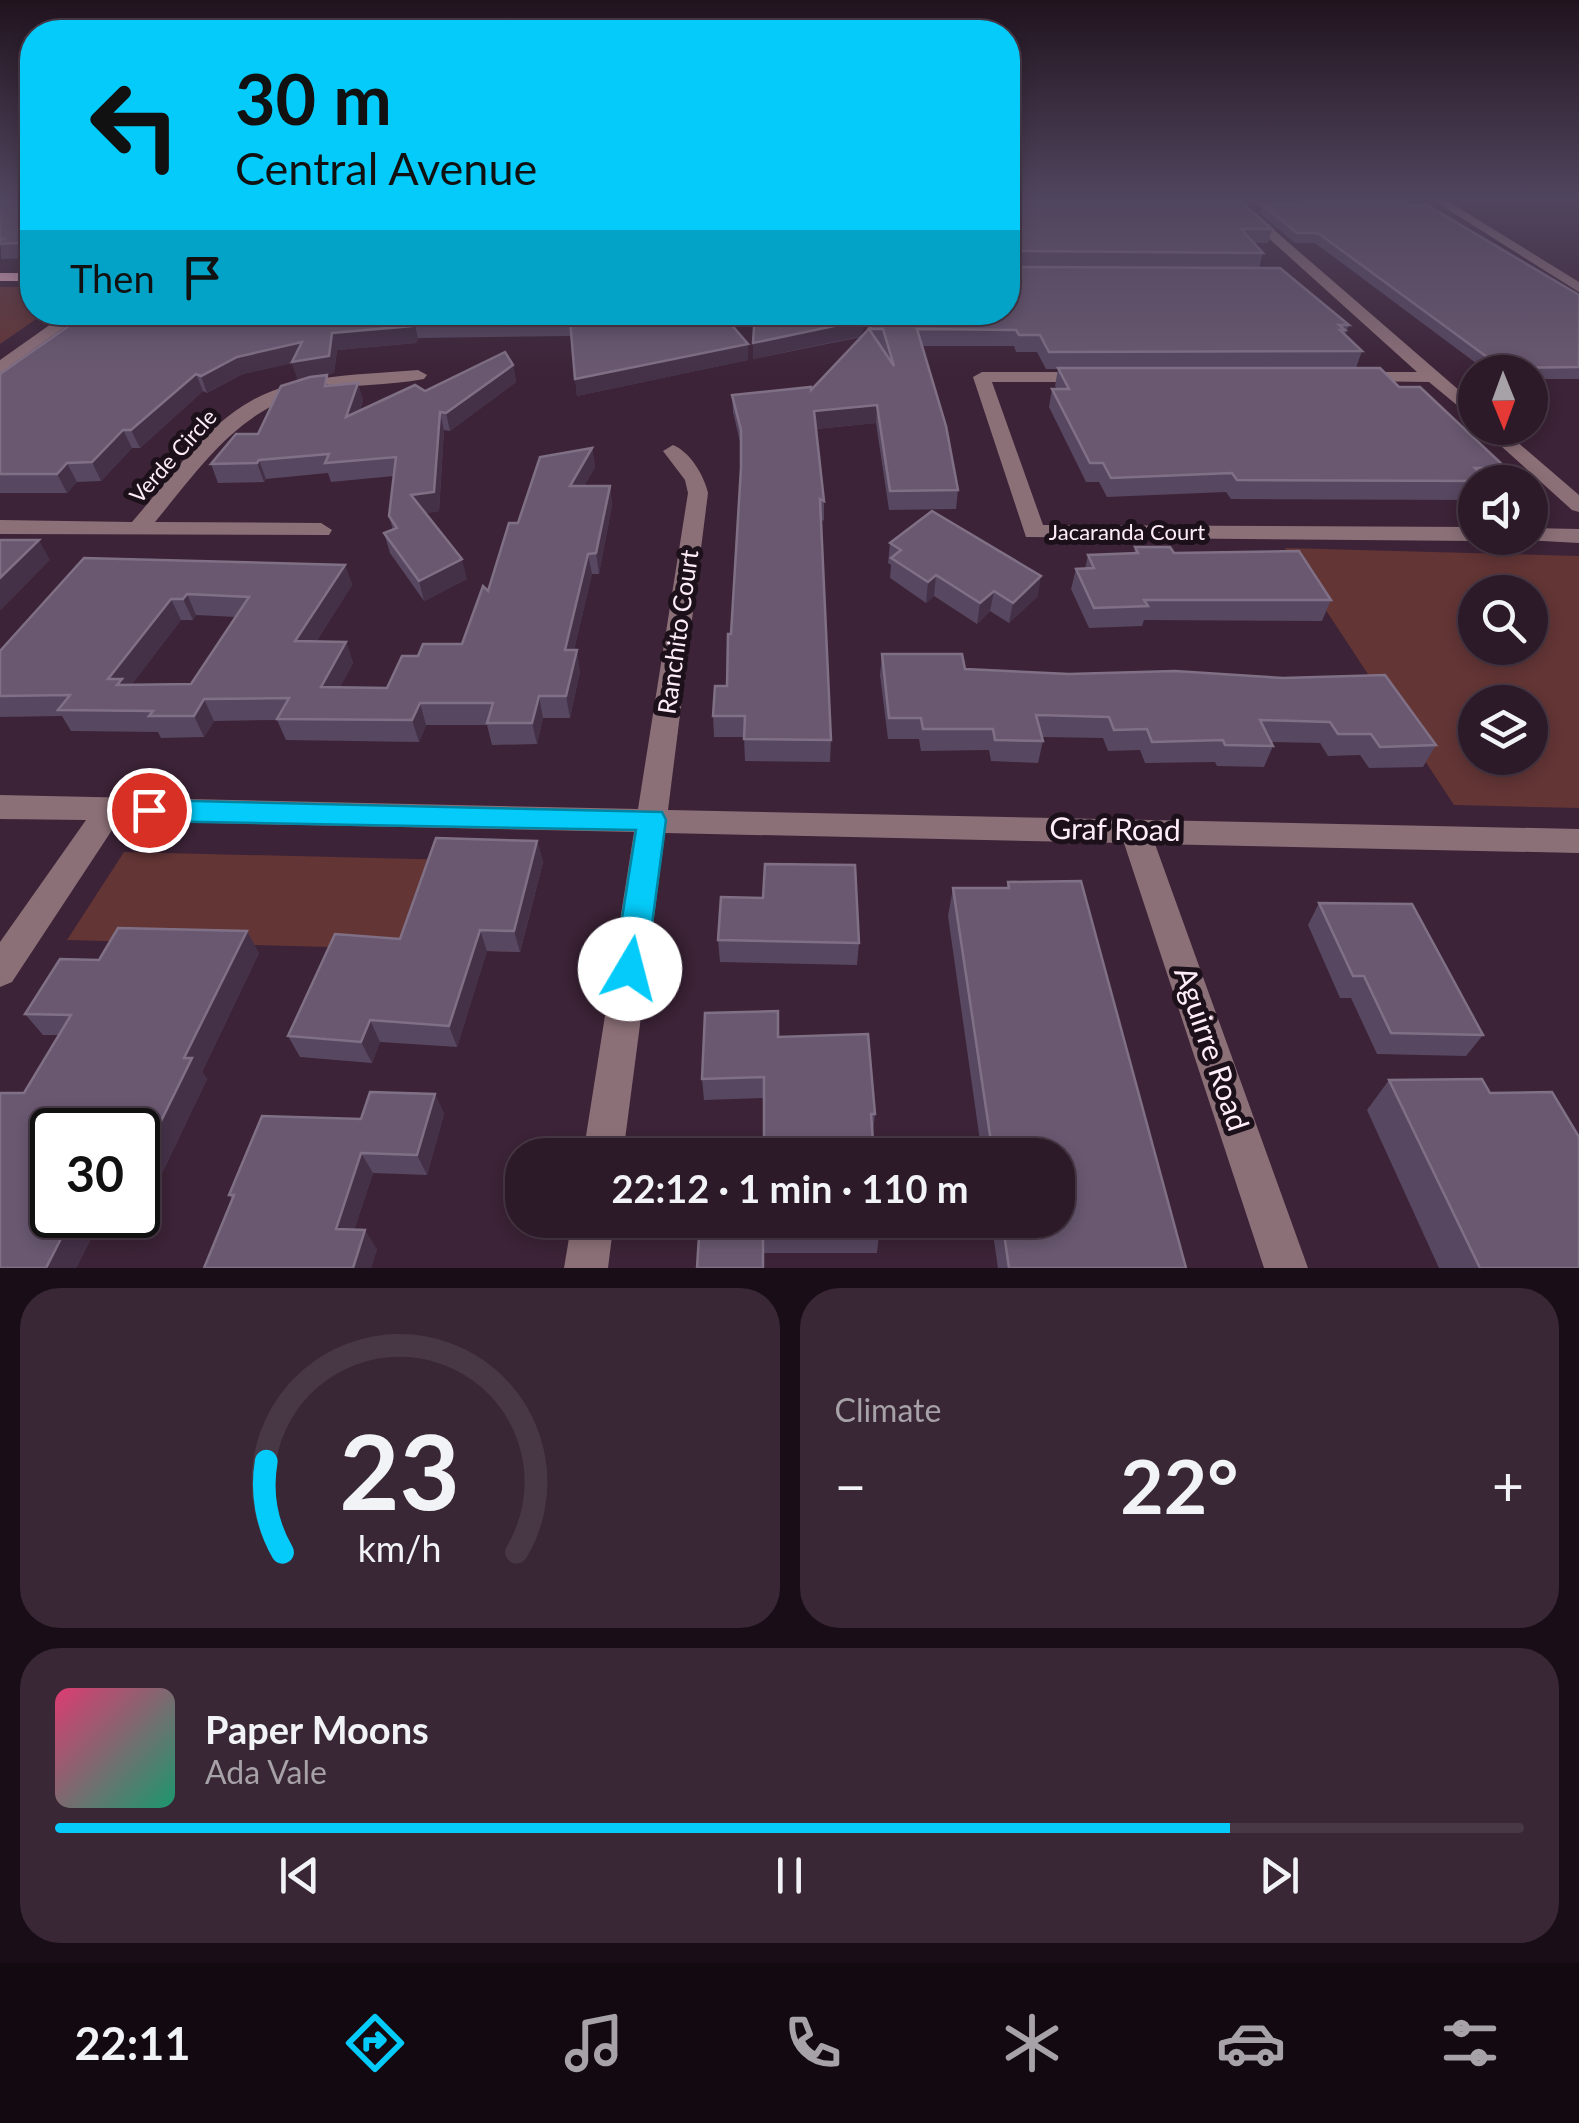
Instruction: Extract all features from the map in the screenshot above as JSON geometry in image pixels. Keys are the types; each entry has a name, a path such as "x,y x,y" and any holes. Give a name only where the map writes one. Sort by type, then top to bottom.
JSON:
{"street":[{"path":"1297,256 1458,399"},
{"path":"1529,256 1579,288"},
{"path":"1299,276 1319,276"},
{"path":"0,368 61,325"},
{"name":"Verde Circle","path":"137,529 235,421 261,402 303,389 418,375"},
{"name":"Jacaranda Court","path":"1100,376 982,377 1034,532 1458,534"},
{"path":"1334,377 1434,377"},
{"path":"1509,445 1579,506"},
{"name":"Ranchito Court","path":"605,1138 698,493 695,479 674,451"},
{"path":"0,527 321,530"},
{"path":"1548,535 1579,536"},
{"name":"Graf Road","path":"0,807 1579,841"},
{"path":"0,971 110,809"},
{"name":"Aguirre Road","path":"1136,830 1286,1268"},
{"path":"586,1268 590,1238"}],"shaded area":[{"path":"0,287 20,287 20,325 28,325 0,344"},
{"path":"1285,548 1579,556 1579,808 1454,805"},
{"path":"124,852 543,862 520,952 67,940"}],"building":[{"path":"1350,256 1513,256 1579,295 1579,367 1548,367 1548,355 1484,355"},
{"path":"1020,267 1280,268 1349,325 1339,325 1345,330 1340,330 1362,351 1049,352 1040,335 1019,335 1016,330 917,329 946,426 958,490 890,491 877,405 814,411 824,501 820,499 831,740 744,739 745,716 713,716 715,686 727,686 741,468 741,430 732,395 811,390 872,325 1020,325","holes":["869,329 883,329 894,366"]},
{"path":"70,325 412,325 332,333 329,356 292,362 302,342 237,357 201,376 196,374 131,430 123,430 92,462 67,463 57,474 0,474 0,374"},
{"path":"570,325 732,325 748,344 575,379"},
{"path":"754,325 839,325 753,343"},
{"path":"505,352 513,365 446,413 440,412 434,492 411,495 462,559 419,581 384,533 397,528 389,516 396,457 325,463 329,454 211,464 236,434 258,434 281,386 327,375 325,386 358,383 346,417 415,385 425,391"},
{"path":"1058,368 1380,368 1399,387 1420,387 1458,423 1458,445 1482,445 1503,465 1458,465 1458,481 1237,480 1232,473 1111,478 1103,463 1090,463 1052,389 1069,389"},
{"path":"592,448 570,486 610,486 596,553 588,554 565,650 577,650 566,696 539,696 532,723 487,723 493,703 420,703 412,720 277,719 289,698 204,699 194,716 149,716 153,711 58,710 70,695 0,696 0,651 84,558 345,565 295,641 346,642 321,687 387,688 402,656 418,656 423,644 462,644 483,586 488,591 509,523 518,523 540,457","holes":["187,594 249,597 191,684 117,685 122,679 108,679 171,599 183,599"]},
{"path":"932,511 1041,576 1013,603 994,591 980,603 936,575 928,582 891,558 901,550 890,543"},
{"path":"0,540 39,540 0,578"},
{"path":"1135,547 1170,547 1174,553 1299,551 1331,600 1144,600 1148,606 1094,608 1076,569 1094,568 1088,555 1138,553"},
{"path":"882,654 962,654 965,669 1069,674 1175,671 1283,678 1385,675 1436,745 1380,747 1371,734 1338,734 1330,722 1260,720 1273,746 1225,745 1223,740 1152,742 1147,729 1114,730 1109,717 1036,715 1043,741 995,740 993,729 923,729 921,718 889,718"},
{"path":"436,838 537,841 514,931 480,930 449,1026 370,1020 361,1042 288,1036 335,934 400,939"},
{"path":"765,864 855,865 859,943 718,940 721,897 763,898"},
{"path":"1081,881 1186,1268 1009,1268 1005,1238 1075,1238 1075,1138 990,1138 953,888 1009,888 1008,882"},
{"path":"1319,903 1412,904 1483,1035 1391,1033 1364,976 1353,976"},
{"path":"118,928 247,931 184,1058 192,1058 160,1123 160,1108 30,1108 30,1238 61,1238 46,1268 0,1268 0,1093 24,1093 71,1015 25,1014 60,959 99,960"},
{"path":"778,1011 778,1037 868,1034 875,1114 871,1114 873,1138 764,1138 764,1077 702,1079 705,1013"},
{"path":"1482,1079 1490,1093 1552,1092 1579,1137 1579,1268 1480,1268 1389,1080"},
{"path":"370,1092 435,1094 417,1155 361,1153 336,1229 365,1230 353,1268 204,1268 262,1116 361,1119"},
{"path":"699,1238 763,1238 763,1268 697,1268"}],"route":[{"path":"149,810 652,820 630,969"}]}
